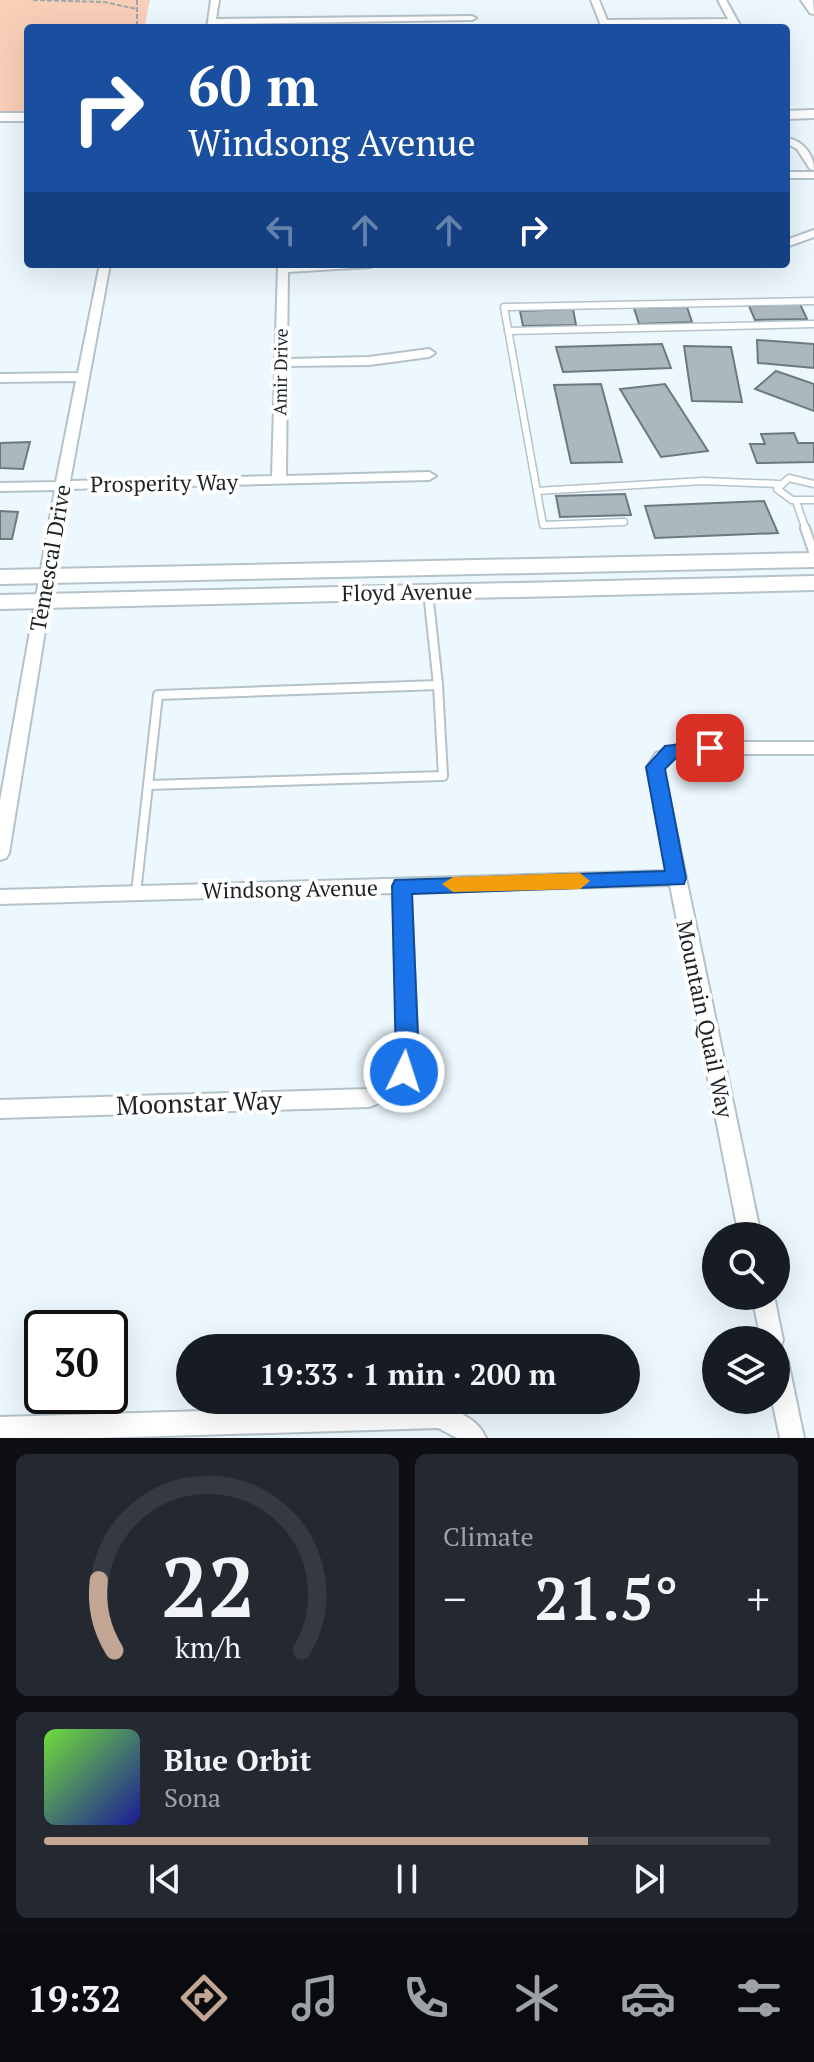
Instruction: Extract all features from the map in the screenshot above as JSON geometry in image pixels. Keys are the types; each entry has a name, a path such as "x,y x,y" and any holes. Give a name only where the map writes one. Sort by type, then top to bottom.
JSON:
{"street":[{"path":"212,24 215,0"},
{"path":"595,0 604,24"},
{"path":"722,0 735,24"},
{"path":"807,0 814,10"},
{"path":"342,24 472,18"},
{"path":"790,116 814,116"},
{"path":"0,117 24,117"},
{"path":"790,141 800,147 814,167"},
{"path":"790,175 814,175"},
{"path":"790,242 814,233"},
{"name":"Temescal Drive","path":"0,853 8,770 104,268"},
{"name":"Amir Drive","path":"279,480 282,268"},
{"path":"281,363 369,361 429,353"},
{"path":"0,378 83,377"},
{"name":"Prosperity Way","path":"0,487 429,476"},
{"name":"Floyd Avenue","path":"0,577 814,557"},
{"name":"Floyd Avenue","path":"0,602 814,583"},
{"name":"Mountain Quail Way","path":"747,1222 654,774 662,757 683,748 814,748"},
{"name":"Windsong Avenue","path":"0,897 676,878"},
{"name":"Moonstar Way","path":"0,1109 369,1098 395,1085 408,1061 402,886"},
{"path":"787,1414 792,1438"},
{"path":"0,1429 209,1430 438,1416 471,1435"}],"lane":[{"path":"624,522 543,525 504,307 814,301"},
{"path":"508,331 814,324"},
{"path":"537,491 714,481 779,484 789,478 813,483"},
{"path":"779,484 779,493 796,501 814,500"},
{"path":"796,501 814,557"},
{"path":"148,785 443,776 438,685 428,592"},
{"path":"136,893 158,695 438,685"}],"path":[{"path":"33,0 104,2 137,9"},
{"path":"137,0 137,24"}],"shaded area":[{"path":"0,0 150,0 145,24 24,24 24,112 0,113"}],"building":[{"path":"800,304 807,319 755,320 749,306"},
{"path":"687,307 692,322 639,324 634,308"},
{"path":"573,309 576,325 523,326 520,311"},
{"path":"757,340 814,344 814,368 758,363"},
{"path":"662,344 671,368 563,372 556,347"},
{"path":"684,346 731,347 742,402 692,401"},
{"path":"776,371 814,384 814,411 755,389"},
{"path":"601,384 622,462 571,463 554,385"},
{"path":"665,384 708,451 661,457 620,389"},
{"path":"794,433 798,443 814,443 814,462 757,463 750,444 765,444 761,434"},
{"path":"30,442 23,469 0,468 0,443"},
{"path":"625,494 631,515 560,517 556,496"},
{"path":"764,501 778,533 655,538 645,506"},
{"path":"0,511 18,512 12,539 0,539"}],"slow traffic":[{"path":"453,884 580,881"}],"route":[{"path":"404,1072 408,1061 402,886 676,878 655,767 662,757 672,751 710,748"}]}
